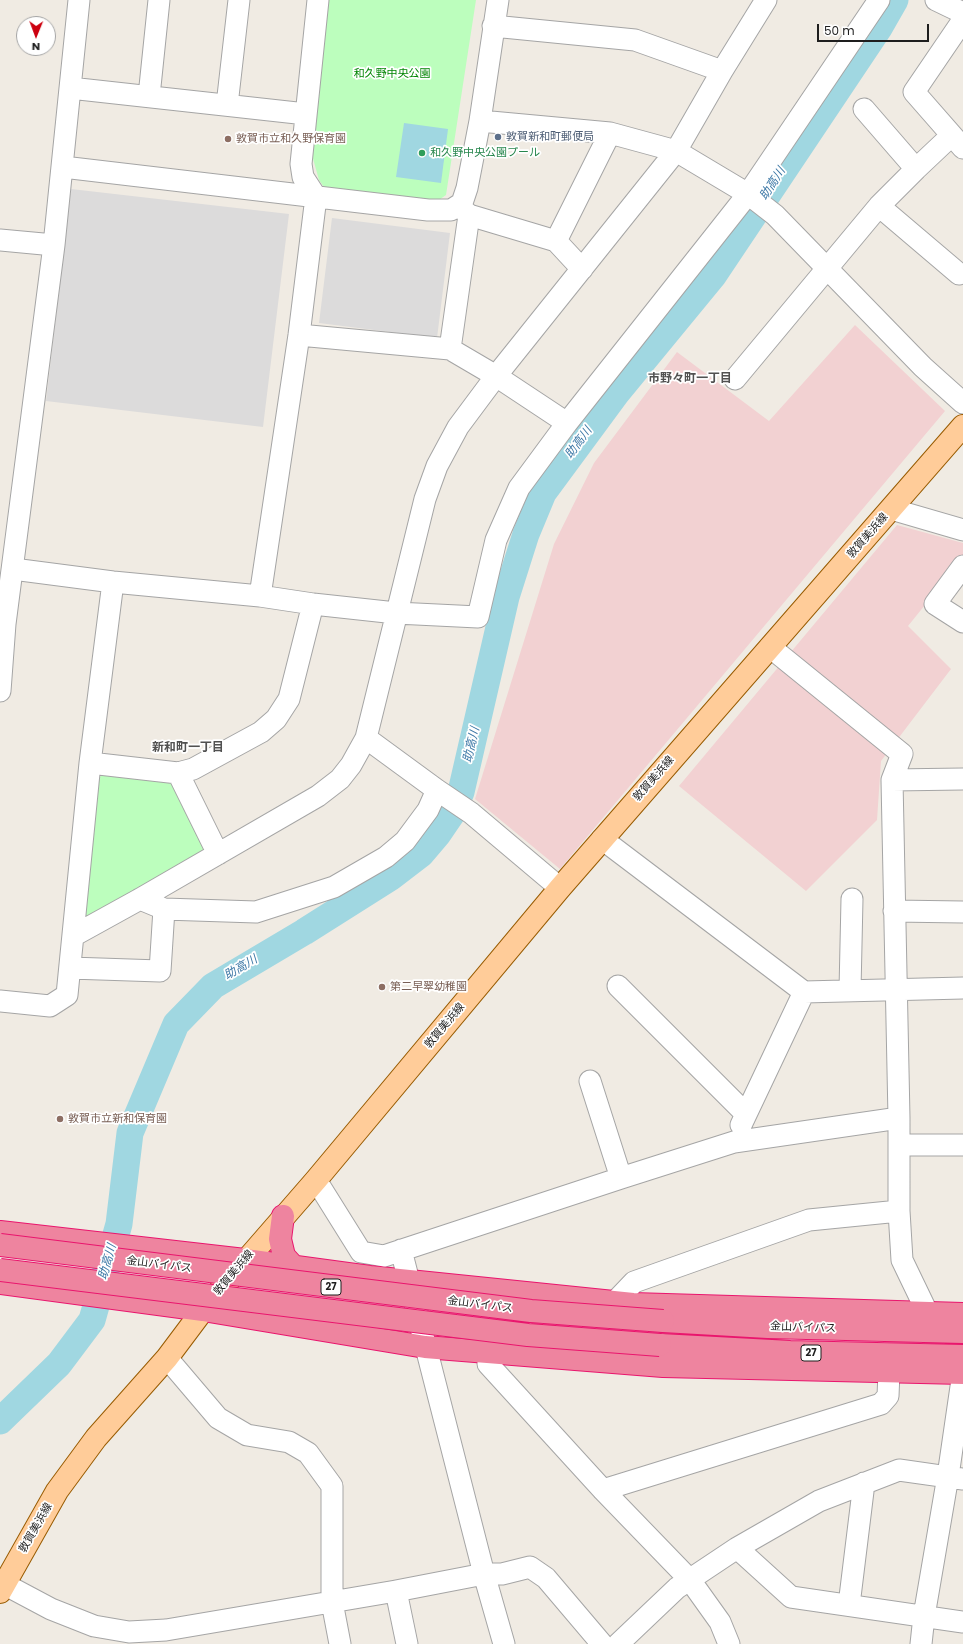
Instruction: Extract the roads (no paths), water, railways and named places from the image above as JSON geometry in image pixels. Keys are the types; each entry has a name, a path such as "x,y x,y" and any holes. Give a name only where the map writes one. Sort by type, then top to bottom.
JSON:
{"highway":[{"path":"284,1216 280,1239 284,1256 294,1267"},
{"path":"0,1232 244,1260 409,1282 614,1302 928,1314 963,1314"},
{"name":"金山バイパス","path":"0,1245 531,1311 768,1328 963,1332"},
{"name":"27","path":"0,1270 528,1335 660,1345 790,1352 963,1356"},
{"path":"0,1283 203,1310 426,1347 663,1366 963,1374"}],"main road":[{"name":"敦賀美浜線","path":"1,1585 57,1491 96,1438 167,1358 203,1310 244,1260 316,1180 560,888 963,426"}],"street":[{"path":"0,691 3,624 13,569 54,245 78,0"},
{"path":"149,96 160,0"},
{"path":"227,105 239,0"},
{"path":"260,596 300,335 316,197 303,176 301,164 318,0"},
{"path":"450,349 464,211 464,198 480,121 498,0"},
{"path":"73,936 318,796 340,779 351,765 366,738 424,499 437,466 458,427 496,376 676,151 722,71 766,0"},
{"path":"13,569 113,582 260,596 313,604 396,613 478,618 496,540 519,488 566,423 748,194 879,0"},
{"path":"936,0 963,13"},
{"path":"735,379 879,206 916,169 957,142 914,92 963,20"},
{"path":"493,26 635,40 722,71"},
{"path":"70,88 306,114"},
{"path":"864,109 916,169"},
{"path":"480,121 610,133 676,151 748,194 775,215 922,367 963,403"},
{"path":"556,241 610,133"},
{"path":"62,167 437,211 464,211 556,241 582,268"},
{"path":"879,206 959,274"},
{"path":"0,240 54,245"},
{"path":"300,335 450,349 496,376 566,423"},
{"path":"891,509 963,530"},
{"path":"963,566 935,604 963,622"},
{"path":"0,1001 50,1006 67,995 90,763 113,582"},
{"path":"90,763 178,773 193,769 261,732 276,719 289,699 313,604"},
{"path":"770,647 902,754 892,780 899,1118 899,1211 902,1260 928,1314"},
{"path":"366,738 471,813 560,888"},
{"path":"178,773 218,854"},
{"path":"892,780 963,779"},
{"path":"140,899 164,908 256,912 334,887 386,857 405,841 428,810 437,790"},
{"path":"602,839 804,992 963,988"},
{"path":"850,990 852,899"},
{"path":"70,968 160,971 164,908"},
{"path":"894,911 963,912"},
{"path":"618,986 745,1113"},
{"path":"734,1142 745,1113 804,992"},
{"path":"590,1081 621,1178"},
{"path":"316,1180 361,1252 384,1256 734,1142 899,1118"},
{"path":"899,1145 963,1145"},
{"path":"614,1302 634,1282 809,1220 899,1211"},
{"path":"401,1250 484,1574 504,1644"},
{"path":"488,1351 488,1364 604,1490 690,1580 720,1622 729,1644"},
{"path":"167,1358 218,1418 246,1435 289,1442 308,1453 332,1486 332,1602 340,1644"},
{"path":"604,1490 881,1404 888,1396 889,1372"},
{"path":"921,1644 924,1616 956,1478 963,1374"},
{"path":"618,1644 677,1588 737,1548 819,1501 899,1470 956,1478"},
{"path":"849,1605 864,1483"},
{"path":"737,1548 791,1597 963,1622"},
{"path":"1,1585 94,1626 129,1632 166,1630 396,1591 484,1574 502,1574 530,1567 546,1578 602,1644"},
{"path":"396,1591 408,1644"}],"water":[{"name":"和久野中央公園プール","path":"404,123 448,129 441,183 396,177"}],"waterway":[{"name":"助高川","path":"0,1421 59,1364 92,1320 119,1224 130,1133 176,1024 213,986 304,932 391,877 421,854 438,834 453,812 461,792 506,597 526,534 543,493 616,394 713,276 879,28 895,0"}],"place":[{"name":"敦賀新和町郵便局","path":"498,137"},
{"name":"敦賀市立和久野保育園","path":"228,139"},
{"name":"和久野中央公園プール","path":"422,153"},
{"name":"第二早翠幼稚園","path":"382,987"},
{"name":"敦賀市立新和保育園","path":"60,1119"}],"district":[{"name":"市野々町一丁目","path":"690,379"},
{"name":"新和町一丁目","path":"188,748"}],"park label":[{"name":"和久野中央公園","path":"392,74"}]}
